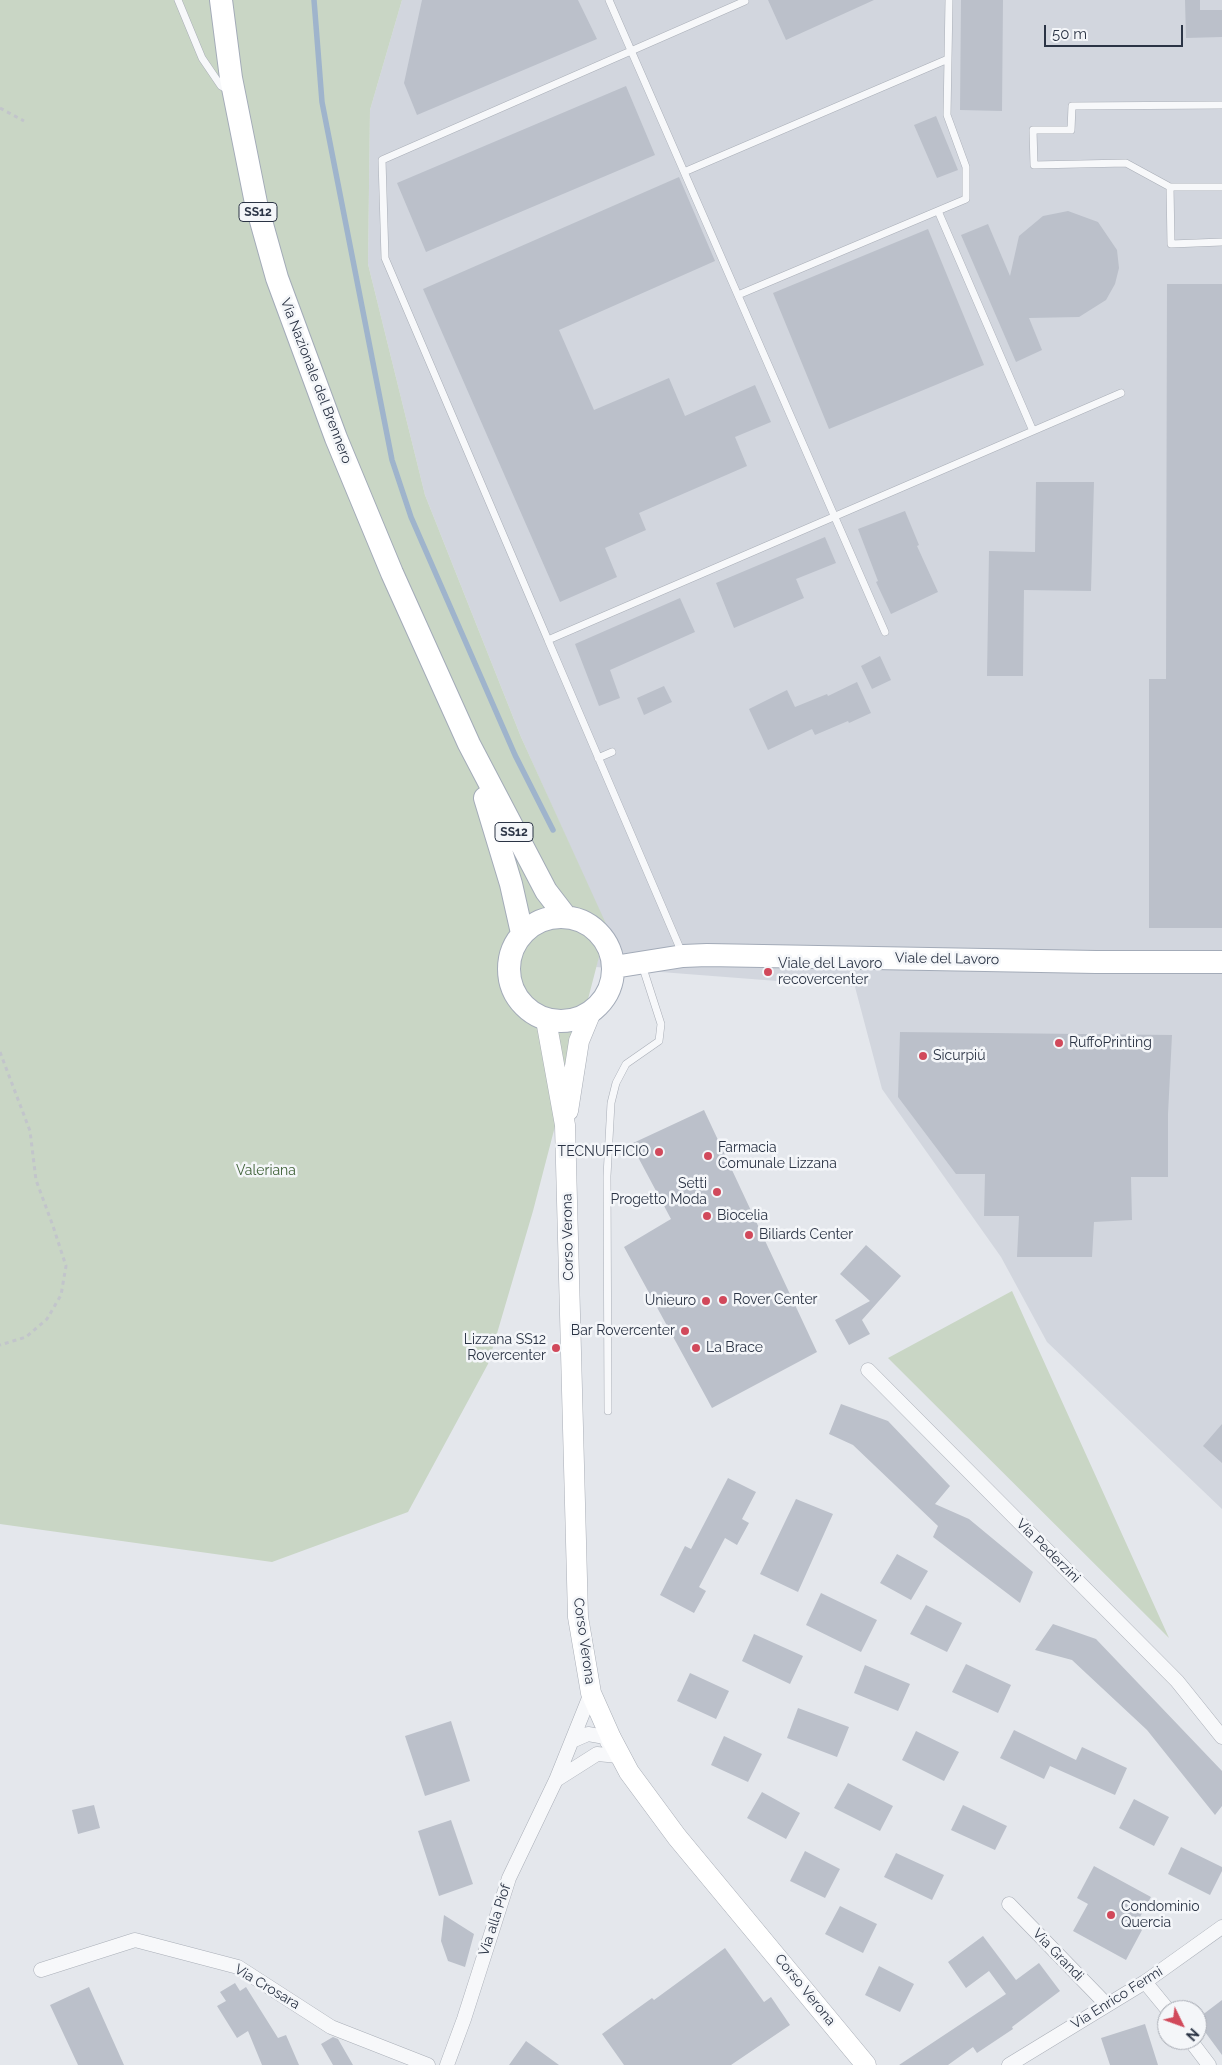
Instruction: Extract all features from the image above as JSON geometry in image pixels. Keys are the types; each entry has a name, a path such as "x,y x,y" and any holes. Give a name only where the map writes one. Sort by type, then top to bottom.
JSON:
{"main road":[{"name":"Via Nazionale del Brennero","path":"221,0 235,95 256,203 277,278 336,438 392,573 469,744 546,892 566,916"},
{"name":"Via Nazionale del Brennero","path":"469,744 511,884 522,933"},
{"path":"566,916 550,918 535,923 522,933 513,948 508,965 510,983 518,1000 530,1012 546,1020 569,1021 591,1012 603,1000 611,984 614,967"},
{"name":"SS12","path":"566,916 584,921 599,933 609,948 614,967"},
{"name":"Viale del Lavoro","path":"614,967 683,956 1222,962"},
{"path":"565,1125 579,1042 591,1012"},
{"path":"546,1020 565,1125"},
{"name":"Corso Verona","path":"565,1125 578,1617 591,1693 615,1747 629,1772 677,1837 866,2065"}],"street":[{"name":"Via Pederzini","path":"868,1370 1177,1681 1222,1737"},
{"name":"Via alla Piof","path":"447,2065 464,2019 509,1878 556,1780 591,1693"},
{"path":"572,1741 588,1734 615,1747"},
{"path":"556,1780 597,1754 615,1747"},
{"name":"Via Grandi","path":"1009,1904 1106,2005"},
{"name":"Via Enrico Fermi","path":"1009,2065 1145,1982 1222,1927"},
{"name":"Via Crosara","path":"41,1970 135,1940 238,1967 331,2027 428,2065"},
{"path":"1145,1982 1160,2000"},
{"path":"1198,2050 1209,2065"}],"lane":[{"path":"178,0 202,58 221,86 235,95"},
{"path":"609,0 885,632"},
{"path":"738,295 966,200 966,167 947,115 949,0"},
{"path":"683,956 385,258 382,160 745,1"},
{"path":"684,172 948,59"},
{"path":"1222,105 1072,106 1072,130 1034,130 1034,165 1126,163 1170,187 1222,187"},
{"path":"1170,187 1171,244 1222,242"},
{"path":"938,211 1033,431"},
{"path":"548,640 1121,393"},
{"path":"598,758 612,752"},
{"path":"608,1411 607,1176 611,1103 616,1083 626,1064 659,1041 661,1024 641,962"}],"path":[{"path":"0,108 24,121"},
{"path":"0,1052 30,1131 36,1180 54,1226 66,1266 61,1295 47,1319 26,1338 0,1345"}],"shaded area":[{"path":"402,0 1222,0 1222,1509 1047,1342 1001,1257 882,1089 855,987 596,967 606,926 521,737 425,495 368,264 370,110"}],"green space":[{"name":"Valeriana","path":"0,0 402,0 370,110 368,264 425,495 521,737 607,926 533,1211 488,1364 408,1512 272,1562 0,1524"},
{"path":"1012,1291 1169,1638 888,1358"}],"building":[{"path":"422,0 578,0 597,39 417,115 404,83"},
{"path":"768,0 874,0 786,40"},
{"path":"961,0 1003,0 1002,111 960,110"},
{"path":"1185,0 1200,0 1200,10 1222,10 1222,37 1186,38"},
{"path":"626,86 655,155 426,252 397,183"},
{"path":"936,116 958,170 937,178 914,125"},
{"path":"679,177 715,261 559,330 594,410 669,378 685,416 755,385 771,422 735,437 747,466 639,513 646,530 605,548 617,577 560,602 423,289"},
{"path":"1068,211 1098,222 1117,250 1119,268 1115,284 1106,300 1079,317 1029,318 1042,350 1016,362 961,235 988,224 1010,276 1019,236 1043,216"},
{"path":"928,229 984,365 829,429 773,293"},
{"path":"1167,284 1222,284 1222,928 1149,928 1149,679 1166,679"},
{"path":"1036,482 1094,482 1091,591 1024,590 1023,676 987,676 989,551 1035,552"},
{"path":"905,511 919,545 917,546 938,592 891,614 876,582 878,581 858,529"},
{"path":"825,537 836,563 796,579 804,598 734,628 716,583"},
{"path":"680,598 695,632 610,670 620,698 599,706 575,644"},
{"path":"880,656 891,680 872,689 861,666"},
{"path":"857,682 871,713 815,735 812,729 768,750 749,709 787,690 795,707 827,694 828,696"},
{"path":"664,686 672,702 644,715 637,698"},
{"path":"900,1032 1172,1035 1168,1114 1168,1177 1131,1177 1132,1220 1094,1222 1092,1257 1017,1257 1019,1216 984,1216 985,1174 956,1174 898,1097"},
{"name":"Rover Center","path":"704,1110 817,1352 712,1408 624,1247 671,1219 631,1144"},
{"path":"866,1245 901,1276 862,1320 870,1334 849,1345 835,1320 870,1301 840,1274"},
{"path":"841,1404 888,1421 950,1486 935,1504 969,1519 1033,1572 1020,1603 933,1537 938,1526 853,1445 829,1434"},
{"path":"1222,1424 1222,1463 1203,1446"},
{"path":"728,1478 756,1492 742,1519 749,1523 737,1545 725,1538 699,1587 706,1591 694,1613 660,1595 685,1546 691,1549"},
{"path":"796,1499 833,1514 798,1592 760,1574"},
{"path":"897,1554 928,1571 911,1600 880,1583"},
{"path":"821,1593 877,1620 861,1652 806,1625"},
{"path":"926,1605 962,1623 947,1652 910,1634"},
{"path":"1053,1624 1096,1639 1222,1771 1222,1806 1215,1815 1147,1730 1072,1660 1035,1650"},
{"path":"754,1634 803,1656 790,1684 742,1661"},
{"path":"966,1664 1011,1685 998,1713 952,1692"},
{"path":"865,1665 910,1684 898,1711 854,1693"},
{"path":"690,1673 729,1691 716,1719 677,1701"},
{"path":"798,1708 849,1727 837,1757 787,1738"},
{"path":"451,1721 470,1781 425,1796 405,1736"},
{"path":"1014,1730 1076,1760 1082,1747 1127,1768 1115,1795 1050,1766 1044,1779 1000,1758"},
{"path":"916,1731 959,1752 944,1781 902,1760"},
{"path":"724,1736 762,1754 748,1782 711,1765"},
{"path":"848,1783 893,1806 880,1831 834,1808"},
{"path":"762,1792 800,1813 786,1839 747,1818"},
{"path":"1134,1799 1169,1817 1154,1846 1119,1828"},
{"path":"94,1805 100,1828 78,1834 72,1810"},
{"path":"963,1805 1007,1826 995,1850 951,1830"},
{"path":"451,1820 473,1884 439,1896 418,1831"},
{"path":"1181,1847 1222,1867 1222,1871 1210,1895 1168,1874"},
{"path":"805,1851 840,1869 825,1898 790,1881"},
{"path":"896,1853 944,1875 932,1900 884,1877"},
{"name":"Condominio Quercia","path":"1094,1866 1151,1897 1135,1926 1142,1930 1126,1960 1073,1931 1088,1904 1077,1898"},
{"path":"840,1906 877,1924 863,1953 825,1934"},
{"path":"444,1915 474,1934 465,1967 448,1961 441,1941"},
{"path":"983,1936 1016,1980 1039,1963 1060,1991 1012,2027 1013,2029 977,2053 973,2047 948,2065 899,2065 1006,1994 989,1971 966,1988 948,1962"},
{"path":"725,1948 764,2002 771,1997 790,2025 731,2065 624,2065 602,2034 652,1998 654,2000"},
{"path":"879,1966 914,1984 900,2012 865,1995"},
{"path":"235,1983 240,1991 246,1987 278,2038 286,2035 299,2065 262,2065 248,2031 237,2038 217,2006 226,2001 220,1992"},
{"path":"89,1987 124,2065 78,2065 50,2005"},
{"path":"1222,2000 1222,2055 1207,2035 1207,2011"},
{"path":"1145,2024 1158,2065 1110,2065 1101,2038"},
{"path":"333,2037 338,2039 353,2065 333,2065 321,2044"},
{"path":"526,2041 559,2065 509,2065"}],"waterway":[{"path":"314,0 322,102 392,460 411,517 515,755 553,830"}],"place":[{"name":"Viale del Lavoro recovercenter","path":"768,972"},
{"name":"RuffoPrinting","path":"1059,1043"},
{"name":"Sicurpiú","path":"923,1056"},
{"name":"TECNUFFICIO","path":"659,1152"},
{"name":"Farmacia Comunale Lizzana","path":"708,1156"},
{"name":"Setti Progetto Moda","path":"717,1192"},
{"name":"Biocelia","path":"707,1216"},
{"name":"Biliards Center","path":"749,1235"},
{"name":"Rover Center","path":"723,1300"},
{"name":"Unieuro","path":"706,1301"},
{"name":"Bar Rovercenter","path":"685,1331"},
{"name":"Lizzana SS12 Rovercenter","path":"556,1348"},
{"name":"La Brace","path":"696,1348"},
{"name":"Condominio Quercia","path":"1111,1915"}]}
